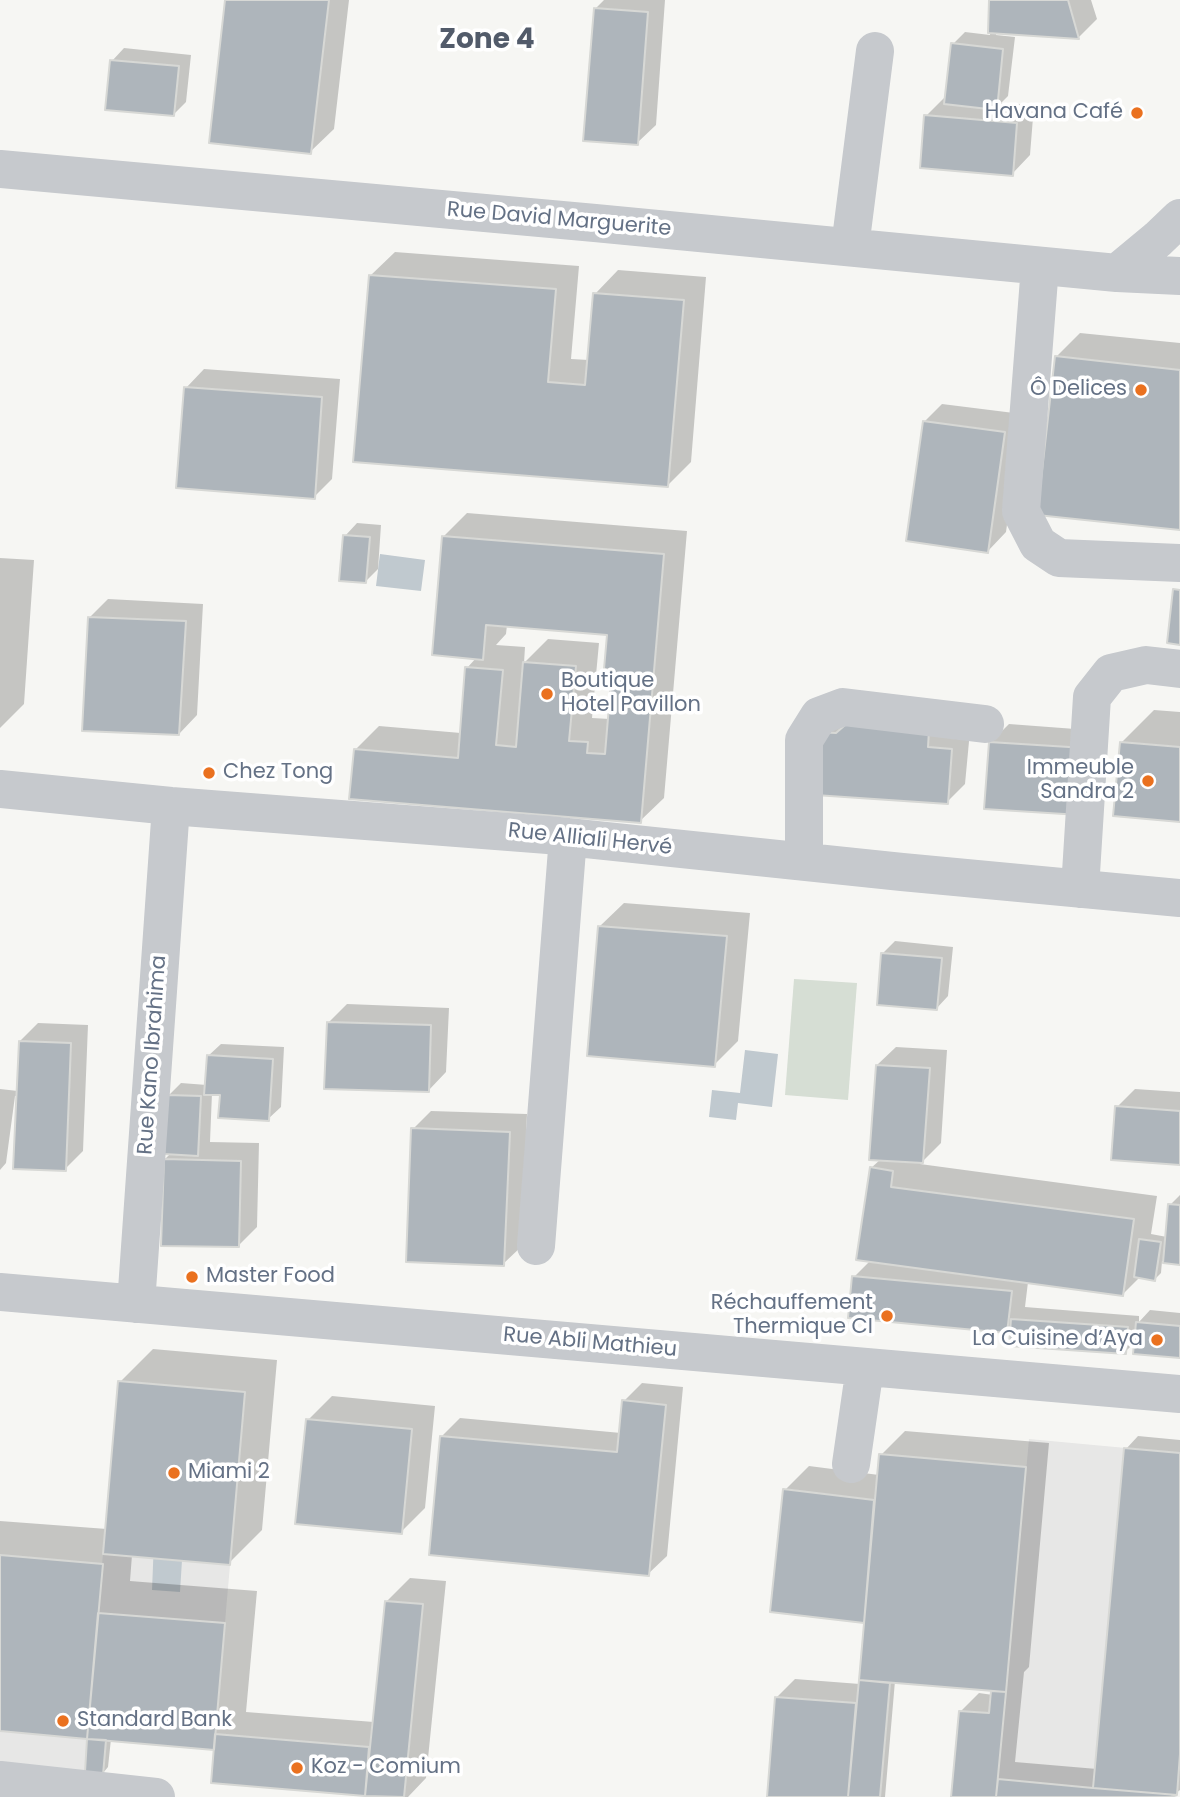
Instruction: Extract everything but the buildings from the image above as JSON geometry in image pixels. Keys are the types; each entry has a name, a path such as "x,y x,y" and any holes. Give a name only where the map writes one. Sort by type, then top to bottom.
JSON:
{"street":[{"path":"850,247 875,51"},
{"name":"Rue David Marguerite","path":"0,169 1117,273 1180,276"},
{"path":"1117,273 1180,218"},
{"path":"1040,266 1021,511 1038,544 1059,558 1180,563"},
{"path":"1080,889 1092,697 1111,673 1146,665 1180,669"},
{"path":"804,862 804,740 819,716 843,706 985,724"},
{"name":"Rue Alliali Hervé","path":"0,789 171,806 568,838 1180,898"},
{"name":"Rue Kano Ibrahima","path":"136,1304 171,806"},
{"path":"536,1246 568,838"},
{"name":"Rue Abli Mathieu","path":"0,1292 1180,1394"},
{"path":"851,1464 864,1367"},
{"path":"0,1780 156,1797"}],"shaded area":[{"path":"380,554 425,560 421,591 376,586"},
{"path":"794,979 857,983 848,1100 785,1095"},
{"path":"745,1050 778,1054 772,1107 738,1103 736,1120 709,1117 712,1090 740,1093"},
{"path":"1029,1439 1180,1453 1180,1754 1177,1795 996,1797"},
{"path":"154,1541 183,1544 180,1592 152,1590"},
{"path":"103,1554 230,1565 214,1750 88,1739 85,1772 0,1764 0,1555 102,1564"}],"place":[{"name":"Havana Café","path":"1137,113"},
{"name":"Ô Delices","path":"1141,390"},
{"name":"Boutique Hotel Pavillon","path":"547,694"},
{"name":"Chez Tong","path":"209,773"},
{"name":"Immeuble Sandra 2","path":"1148,781"},
{"name":"Master Food","path":"192,1277"},
{"name":"Réchauffement Thermique CI","path":"887,1316"},
{"name":"La Cuisine d’Aya","path":"1157,1340"},
{"name":"Miami 2","path":"174,1473"},
{"name":"Standard Bank","path":"63,1721"},
{"name":"Koz - Comium","path":"297,1768"}],"district":[{"name":"Zone 4","path":"487,41"}]}
